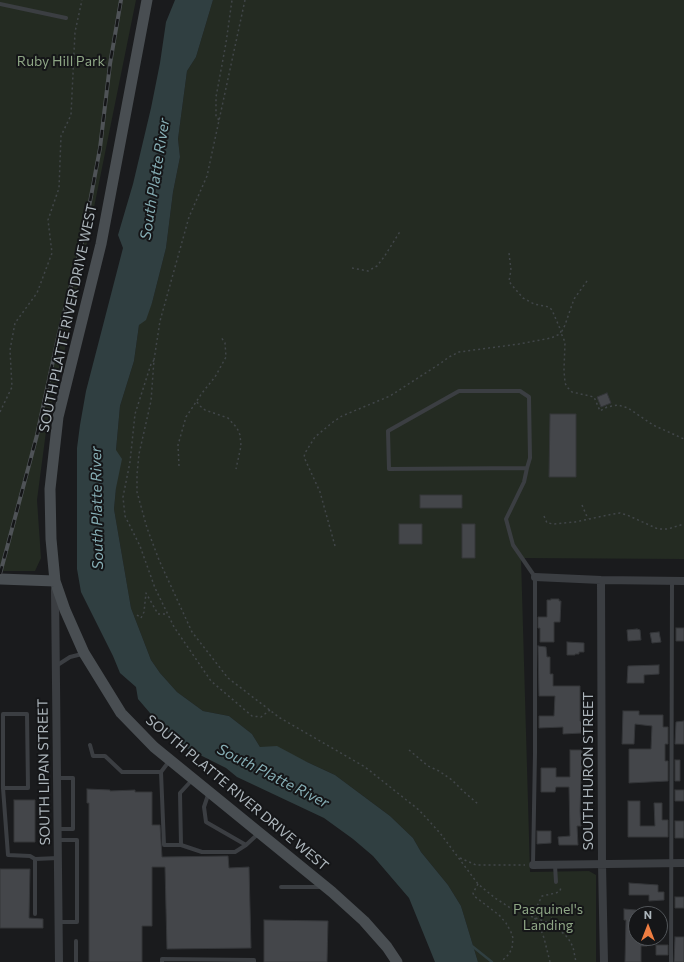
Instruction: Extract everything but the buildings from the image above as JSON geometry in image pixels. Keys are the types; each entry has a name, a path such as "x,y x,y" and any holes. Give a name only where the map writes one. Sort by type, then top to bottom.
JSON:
{"street":[{"name":"SOUTH PLATTE RIVER DRIVE WEST","path":"147,0 101,244 58,417 50,489 51,539 55,581 65,610 84,653 121,713 154,747 326,887 364,921 387,947 397,962"},
{"path":"535,577 601,580 684,581"},
{"path":"0,579 55,581"},
{"name":"SOUTH HURON STREET","path":"601,580 602,864 604,962"},
{"name":"SOUTH LIPAN STREET","path":"55,581 59,962"},
{"path":"533,865 684,863"}],"lane":[{"path":"0,4 66,18"},
{"path":"527,468 389,469 388,431 459,391 520,391 529,396 530,458 524,482 506,519 513,546 535,577 535,753 533,865"},
{"path":"671,962 672,581"},
{"path":"56,666 70,657 84,653"},
{"path":"3,788 28,788 27,714 3,714 3,788 8,855 30,856 35,859 58,858"},
{"path":"90,745 93,756 105,756 122,772 161,772"},
{"path":"170,760 161,772 164,845 181,845 202,852 235,852 246,845 259,833"},
{"path":"57,778 73,778 73,829 58,829"},
{"path":"181,845 180,793 193,779"},
{"path":"209,792 204,807 206,822 246,845"},
{"path":"58,840 77,840 77,922 58,922"},
{"path":"35,859 35,914"},
{"path":"555,865 556,882"},
{"path":"281,887 326,887"},
{"path":"76,942 76,962"},
{"path":"162,962 162,959 254,960 254,962"}],"path":[{"path":"0,412 12,387 10,350 15,323 37,292 52,253 48,220 60,188 61,136 70,115 75,32 82,0"},
{"path":"219,120 216,117 216,98 232,0"},
{"path":"245,0 207,176 189,217 160,321 154,360 151,401 139,454 137,474 137,492 147,528 159,560 192,632 228,678 280,718 365,766 419,810 460,858 478,884 494,898 512,909 549,924 563,933 568,938 576,962"},
{"path":"352,268 368,271 377,266 401,230"},
{"path":"509,254 511,284 523,298 534,304 549,307 558,322 564,338 565,383 572,392 594,397 600,411 607,407 618,405 628,408 654,425 684,439"},
{"path":"335,546 321,498 313,476 304,458 305,453 315,437 342,416 390,396 459,352 519,344 551,338 560,334 566,325 574,299 587,281"},
{"path":"179,466 178,445 186,417 226,357 225,343 221,337"},
{"path":"154,360 151,364 135,414 130,462 123,496 125,516 140,546 155,588 174,627 211,681 252,716 261,717 270,710"},
{"path":"197,400 202,408 225,416 234,423 237,428 240,435 241,446 236,469"},
{"path":"582,505 588,519"},
{"path":"544,516 547,523 554,524 620,513 658,529 668,529 684,524"},
{"path":"138,615 140,618 144,612 146,593 158,614 168,614"},
{"path":"409,750 428,766 439,771 452,780 478,804"},
{"path":"460,858 476,865 533,865"},
{"path":"550,962 544,938 534,917 542,896 560,891 562,882"},
{"path":"478,884 473,893 474,896 499,915 506,923 513,938 512,948 509,954 501,962"},
{"path":"549,924 554,913"}],"green space":[{"name":"Ruby Hill Park","path":"0,0 136,0 68,336 47,424 37,500 41,558 35,571 0,571"},
{"name":"Pasquinel's Landing","path":"213,0 684,0 684,559 521,558 530,872 589,871 596,875 596,962 478,962 461,906 448,885 421,852 413,838 390,816 335,775 307,762 260,747 252,734 229,716 203,711 177,692 160,673 151,660 131,608 114,509 116,488 116,450 120,406 134,361 139,325 152,303 166,248 173,192 180,157 178,139 187,71 196,57"}],"water":[{"name":"South Platte River","path":"175,0 213,0 196,57 187,71 178,139 180,157 173,192 166,248 152,303 146,320 139,325 134,361 120,406 116,450 122,459 116,488 114,509 131,608 151,660 160,673 177,692 203,711 229,716 252,734 260,747 277,746 335,775 390,816 413,838 421,852 448,885 461,906 478,962 435,962 409,898 373,856 324,818 237,777 226,768 188,749 162,727 138,699 136,687 120,673 81,592 77,569 77,448 80,425 86,391 123,248 118,235 133,184 151,108 166,22"}],"waterway":[{"path":"472,946 492,962"}],"railway":[{"path":"0,574 37,435 59,333 84,234 100,148 110,64 121,0"}]}
